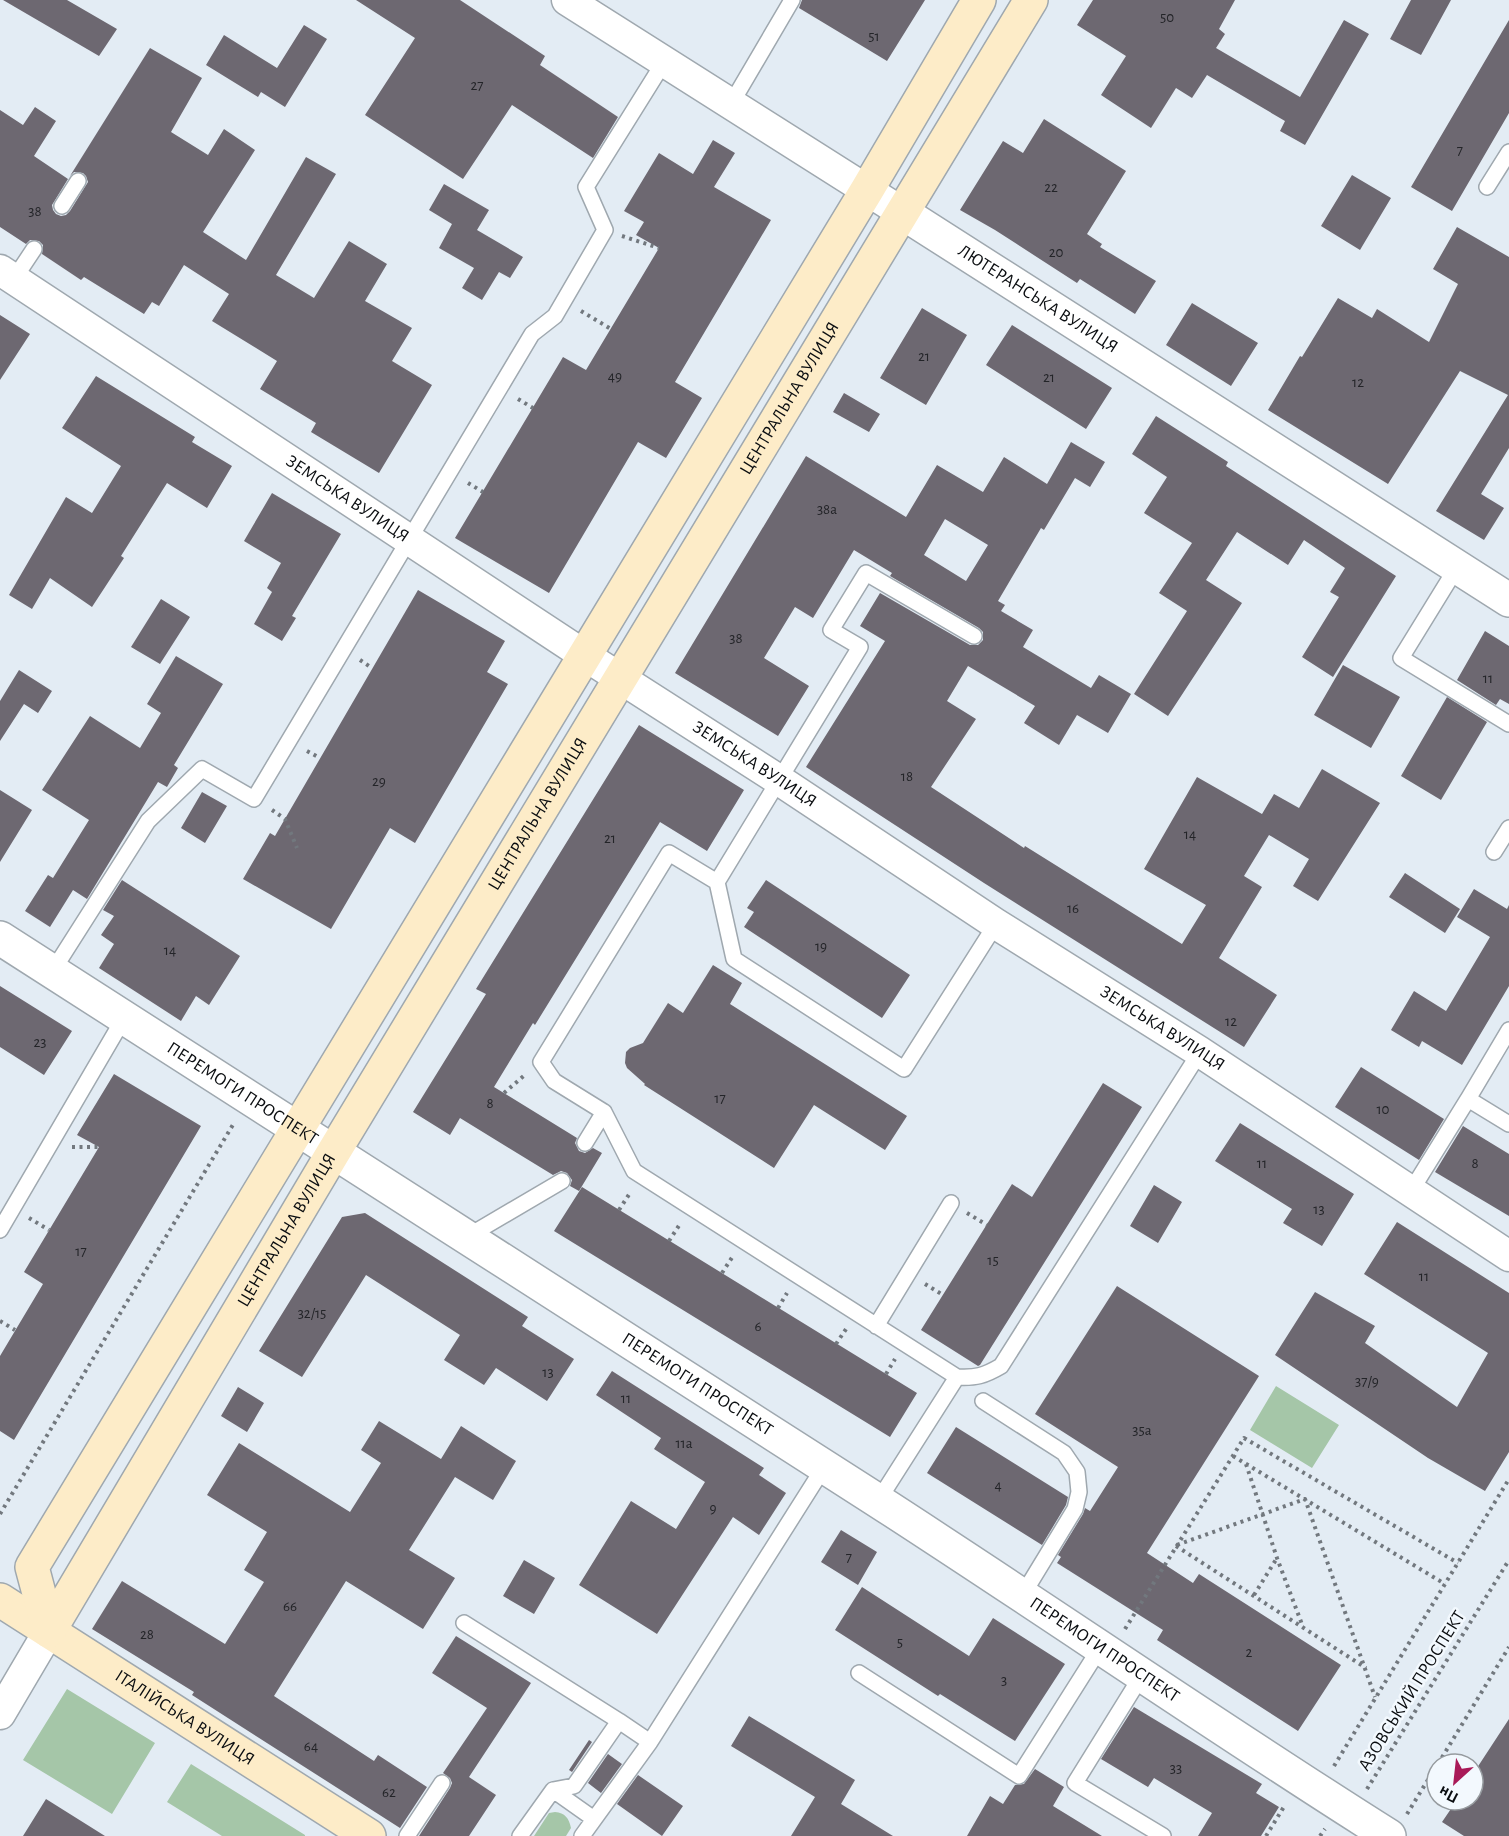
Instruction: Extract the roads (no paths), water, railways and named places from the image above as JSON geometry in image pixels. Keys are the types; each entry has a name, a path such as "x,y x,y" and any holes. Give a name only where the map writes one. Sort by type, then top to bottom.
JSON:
{"main road":[{"path":"49,1631 32,1567 867,190 979,0"},
{"name":"ЦЕНТРАЛЬНА ВУЛИЦЯ","path":"49,1631 333,1154 1031,0"},
{"name":"ІТАЛІЙСЬКА ВУЛИЦЯ","path":"0,1600 364,1835"}],"street":[{"name":"ЛЮТЕРАНСЬКА ВУЛИЦЯ","path":"567,0 1509,600"},
{"name":"ЗЕМСЬКА ВУЛИЦЯ","path":"7,275 584,655 779,780 996,924 1200,1052 1509,1256"},
{"name":"ПЕРЕМОГИ ПРОСПЕКТ","path":"0,938 333,1154 878,1501 1300,1780 1352,1813 1398,1830"},
{"name":"ЦЕНТРАЛЬНА ВУЛИЦЯ","path":"0,1714 49,1631"}],"lane":[{"path":"731,104 792,0"},
{"path":"52,972 148,821 202,769 254,799 532,334 555,316 605,230 586,187 664,62"},
{"path":"1487,187 1509,152"},
{"path":"62,207 78,181"},
{"path":"7,275 34,249"},
{"path":"1457,567 1401,658 1509,724"},
{"path":"974,636 866,573 831,630 860,647 717,882 734,959 904,1069 996,924"},
{"path":"1494,852 1509,828"},
{"path":"717,882 669,853 541,1062 554,1081 604,1112 634,1171 957,1377 975,1378 1001,1366 1200,1052"},
{"path":"0,1230 123,1018"},
{"path":"1411,1191 1509,1030"},
{"path":"1468,1099 1509,1124"},
{"path":"585,1143 604,1112"},
{"path":"465,1238 562,1181"},
{"path":"876,1326 951,1203"},
{"path":"878,1501 957,1377"},
{"path":"983,1401 1064,1453 1077,1472 1079,1492 1075,1509 1022,1596"},
{"path":"582,1836 650,1742 824,1467"},
{"path":"464,1623 650,1742"},
{"path":"859,1673 1018,1776 1105,1651"},
{"path":"1142,1676 1075,1783 1163,1836"},
{"path":"520,1836 553,1790 574,1786 619,1721"},
{"path":"407,1836 441,1783"},
{"path":"553,1790 594,1819"}]}
